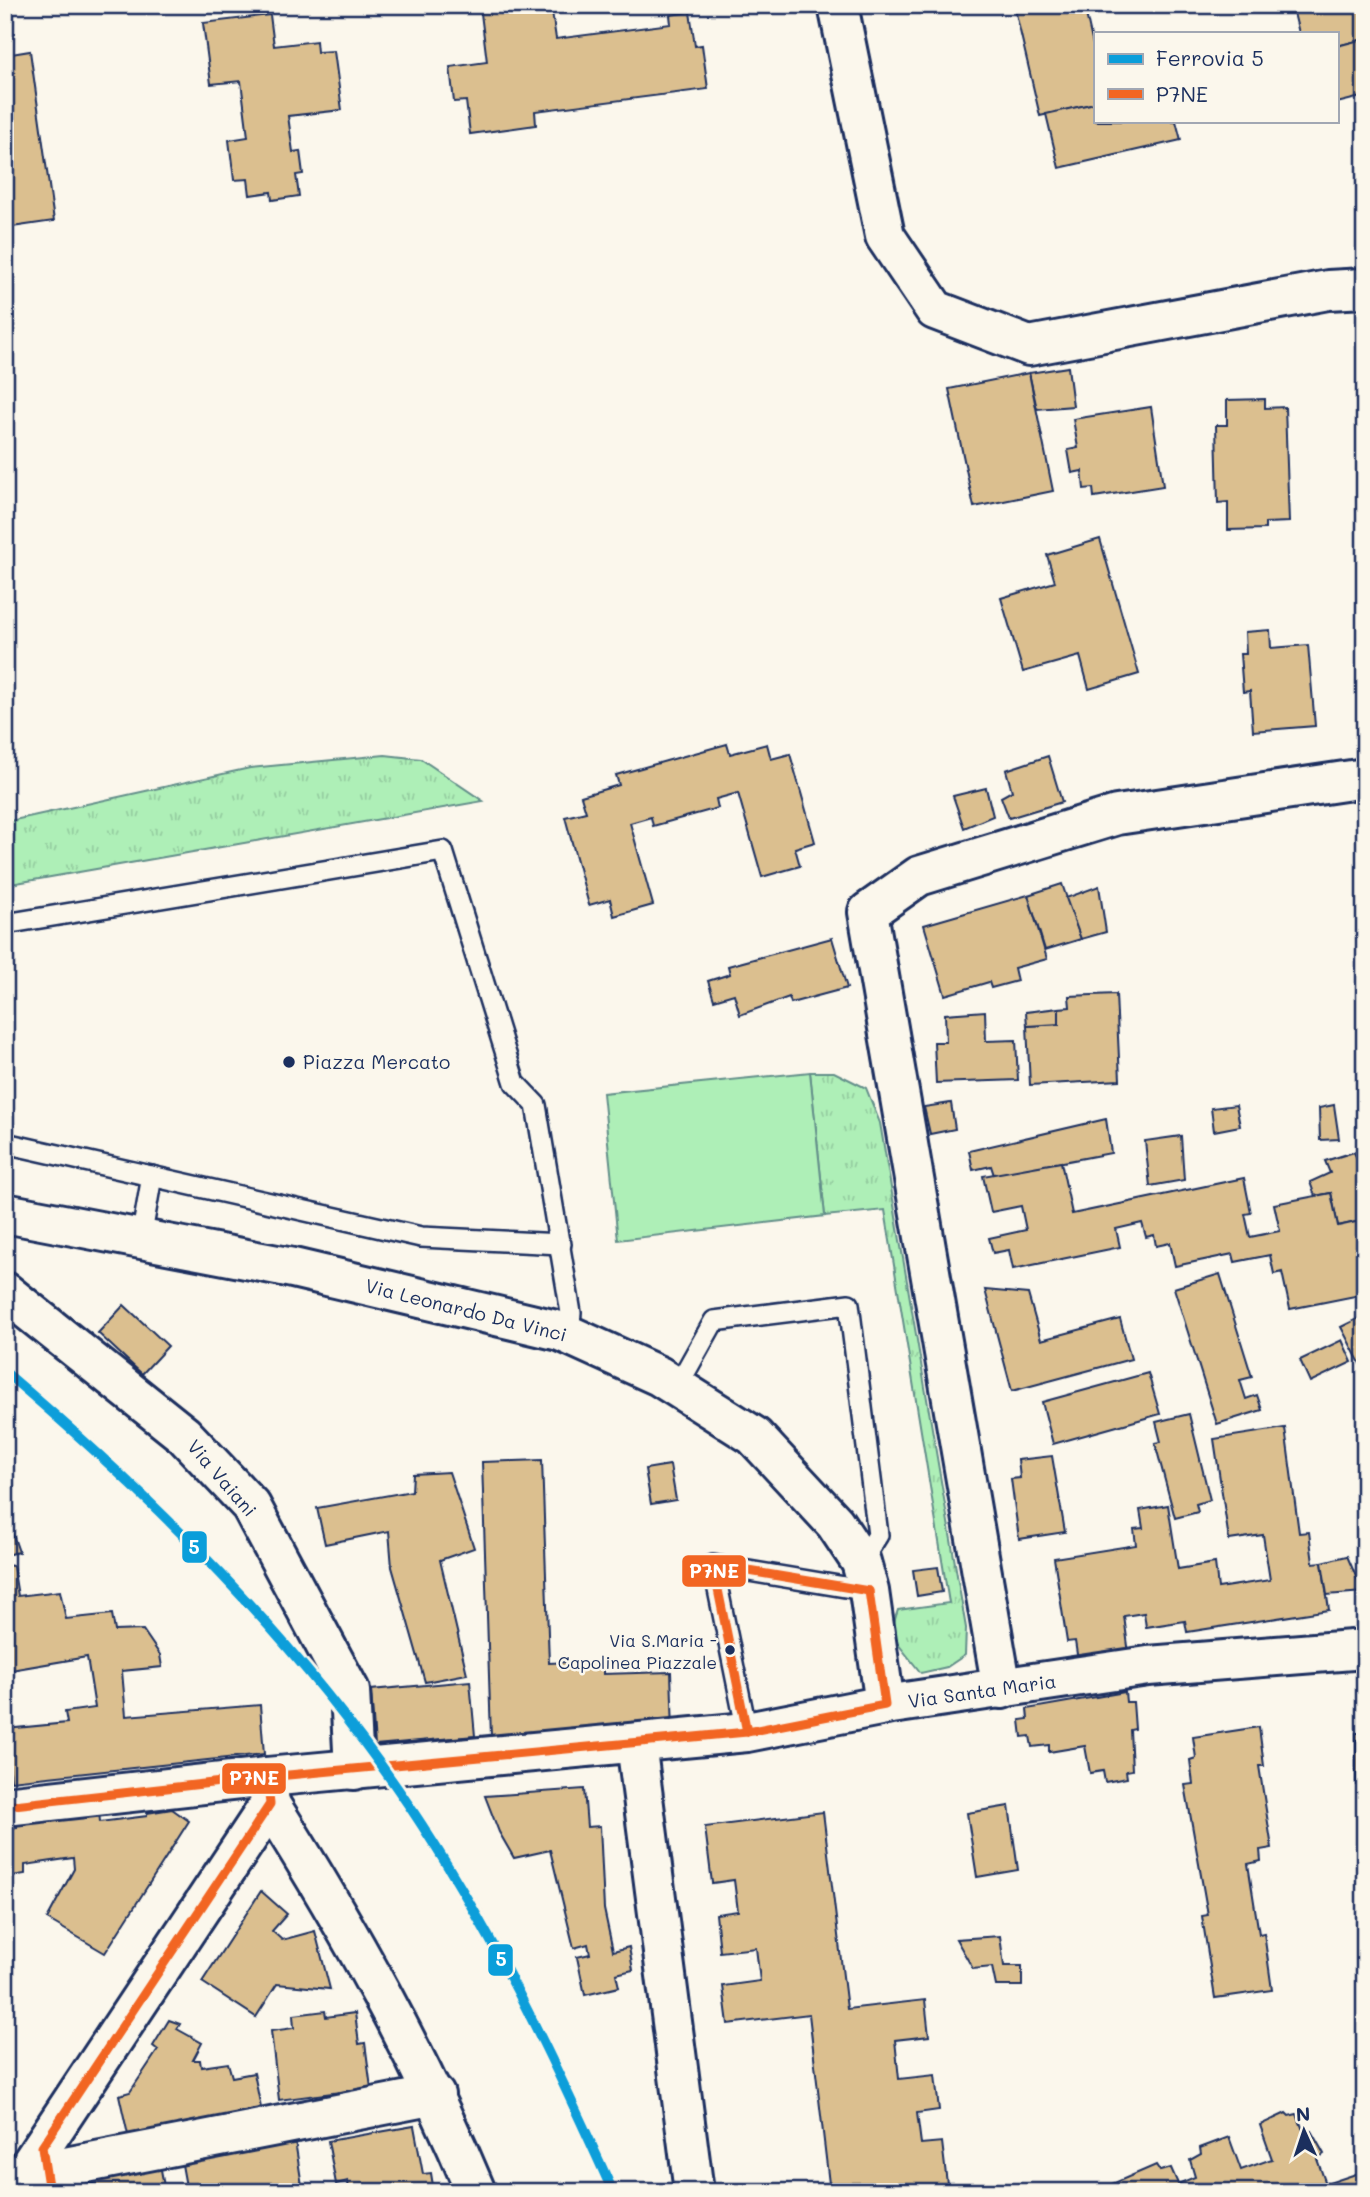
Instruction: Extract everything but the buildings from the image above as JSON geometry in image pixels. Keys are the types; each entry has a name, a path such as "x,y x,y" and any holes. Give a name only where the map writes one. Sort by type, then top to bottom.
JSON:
{"street":[{"path":"838,5 885,236 935,310 1029,346 1328,290 1365,288"},
{"path":"1002,1689 868,912 919,876 1117,815 1365,778"},
{"name":"Via Leonardo Da Vinci","path":"5,1213 293,1269 569,1335 659,1376 754,1436 835,1523 865,1577"},
{"name":"Via Vaiani","path":"5,1292 184,1435 251,1506 350,1691 354,1770"},
{"path":"865,1577 885,1705"},
{"name":"Via Santa Maria","path":"5,1807 269,1790 354,1770 747,1732 885,1705 1148,1667 1365,1649"},
{"path":"636,1743 694,2192"},
{"path":"45,2170 269,1790 345,1922 435,2095 476,2192"},
{"path":"12,2192 45,2170 435,2095"}],"lane":[{"path":"5,924 443,850 515,1083 536,1105 571,1313 569,1335"},
{"path":"5,1143 421,1237 561,1244"},
{"path":"141,1239 152,1177"},
{"path":"677,1387 714,1321 849,1304 878,1535 865,1577 713,1565 747,1732"}],"green space":[{"path":"385,755 421,759 483,801 5,885 5,822 250,768"},
{"path":"810,1072 834,1072 866,1088 880,1123 966,1628 965,1655 947,1667 921,1673 890,1634 898,1610 949,1603 885,1210 825,1216"},
{"path":"810,1072 825,1216 618,1240 603,1093"}],"rail line":[{"name":"5","path":"5,1372 116,1470 222,1574 272,1629 365,1744 438,1850 493,1945 567,2092 613,2192"}],"transit line":[{"name":"P7NE","path":"747,1732 713,1565 869,1591"},
{"name":"P7NE","path":"5,1806 267,1777 747,1732 885,1705 869,1591"},
{"name":"P7NE","path":"49,2192 42,2147 270,1804 267,1777"}],"place":[{"name":"Piazza Mercato","path":"289,1062"},
{"name":"Via S.Maria - Capolinea Piazzale","path":"730,1650"}]}
